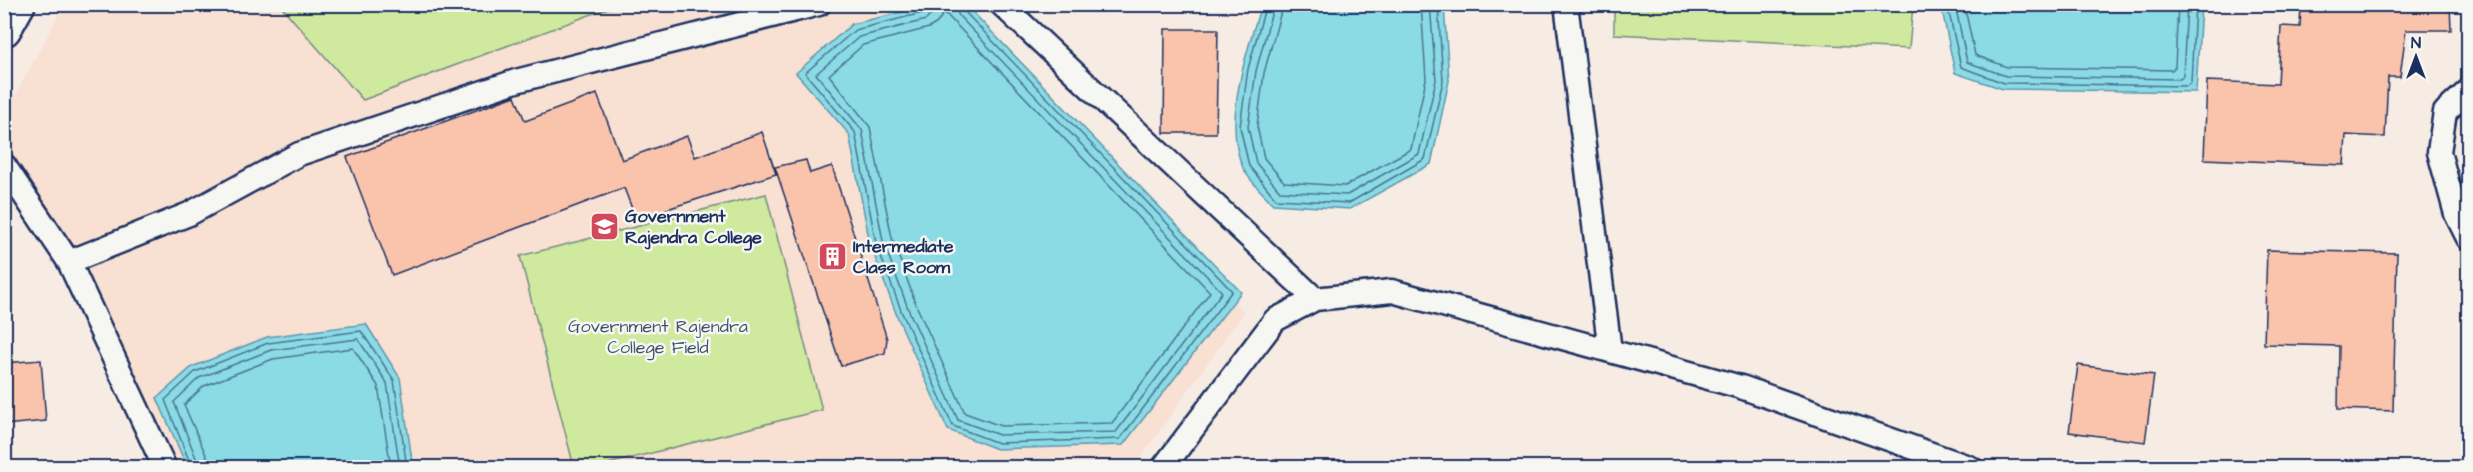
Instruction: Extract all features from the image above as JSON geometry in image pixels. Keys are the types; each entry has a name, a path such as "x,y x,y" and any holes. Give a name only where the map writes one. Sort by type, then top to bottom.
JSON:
{"street":[{"path":"4,29 18,4"},
{"path":"69,262 189,214 299,154 516,81 819,4"},
{"path":"1001,4 1315,299"},
{"path":"1566,4 1610,351"},
{"path":"2469,91 2445,112 2439,152 2456,214 2469,238"},
{"path":"4,165 69,262 165,468"},
{"path":"1163,468 1275,320 1315,299 1392,291 1741,387 1971,468"}],"shaded area":[{"name":"Government Rajendra College","path":"64,5 939,5 1244,312 1134,467 173,467 5,140 5,114"}],"green space":[{"path":"1614,4 1913,5 1909,49 1614,34"},
{"path":"280,5 616,5 363,100"},
{"name":"Government Rajendra College Field","path":"766,194 822,410 596,467 574,467 520,256"}],"water":[{"path":"932,5 966,5 1241,292 1123,445 997,449 948,430 897,316 870,244 849,134 796,73 852,24"},
{"path":"1261,5 1444,5 1449,81 1431,164 1350,209 1273,204 1243,168 1237,149 1235,129 1239,86"},
{"path":"1941,5 2201,5 2196,92 2003,89 1955,73"},
{"path":"366,324 400,378 413,467 187,467 157,398 192,367 267,337"}],"building":[{"path":"2301,4 2450,4 2451,30 2406,30 2400,77 2388,77 2385,137 2346,135 2344,165 2204,159 2207,81 2278,84 2281,26 2300,27"},
{"path":"1165,29 1218,29 1216,133 1164,133"},
{"path":"597,94 622,160 687,136 695,157 762,132 776,174 636,219 624,188 392,275 347,157 515,96 525,121"},
{"name":"Intermediate Class Room","path":"806,160 810,173 832,166 887,339 885,353 841,366 775,167"},
{"path":"2267,250 2397,253 2393,411 2338,409 2339,346 2264,344"},
{"path":"41,360 46,421 4,425 4,363"},
{"path":"2078,365 2154,375 2145,442 2069,432"}],"place":[{"name":"Government Rajendra College","path":"604,226"},
{"name":"Intermediate Class Room","path":"832,256"}]}
